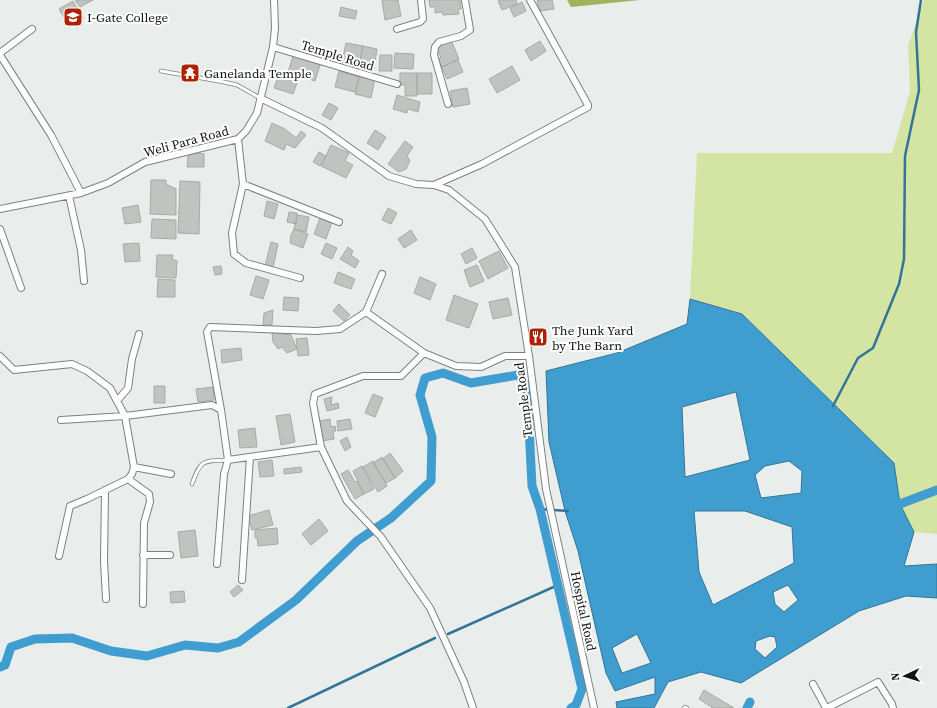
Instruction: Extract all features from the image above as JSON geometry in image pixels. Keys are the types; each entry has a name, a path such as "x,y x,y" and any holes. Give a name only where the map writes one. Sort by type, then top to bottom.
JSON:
{"street":[{"name":"Weli Para Road","path":"0,209 81,193 108,183 145,162 238,139 246,131 257,113 273,47 275,28 274,0"},
{"path":"397,29 420,22 423,19 421,0"},
{"path":"448,104 434,55 435,47 439,42 461,36 470,30 465,0"},
{"path":"260,98 322,128 389,176 416,184 434,185 482,164 588,107 530,0"},
{"path":"32,29 0,54 51,135 81,193"},
{"name":"Temple Road","path":"273,47 397,84"},
{"path":"238,139 242,184 232,233 234,254 246,263 300,278"},
{"path":"242,184 339,222"},
{"name":"Temple Road","path":"434,185 449,190 485,219 515,267 529,356 546,490 552,520"},
{"path":"69,196 81,250 84,280"},
{"path":"0,229 21,288"},
{"path":"217,564 224,474 228,460 207,332 210,327 316,331 340,329 366,312 382,274"},
{"path":"366,312 424,353 456,366 481,367 505,356 529,356"},
{"path":"117,401 128,388 132,359 139,334"},
{"path":"424,353 401,376 363,376 315,394 314,404 322,447 347,501 381,538 430,608 464,682 472,708"},
{"path":"0,356 14,370 72,364 87,371 110,388 125,416 134,467 132,474 128,478 70,506 59,556"},
{"path":"61,420 125,416 212,405 220,410"},
{"path":"228,460 322,447"},
{"path":"242,580 250,457"},
{"path":"134,467 171,474"},
{"path":"128,478 149,494 150,502 144,523 143,604"},
{"path":"104,490 104,561 106,599"},
{"name":"Hospital Road","path":"552,520 594,708"},
{"path":"143,555 170,555"},
{"path":"813,684 826,708 878,682 893,708"}],"lane":[{"path":"161,71 231,83 260,98"},
{"path":"192,484 198,466 210,461 228,460"}],"green space":[{"path":"567,0 640,0 571,7"},
{"path":"924,0 937,0 937,534 914,532 900,504 894,463 742,314 690,299 697,153 892,153 910,91 908,46"}],"water":[{"path":"690,299 742,314 894,463 900,504 914,532 904,566 937,564 937,598 906,596 859,611 741,683 701,672 668,682 654,708 617,708 616,702 655,694 655,677 615,691 606,673 578,551 565,511 549,442 546,371 617,353 687,324","holes":["736,392 750,460 685,477 682,407","789,461 802,471 801,493 761,498 755,475 765,466","694,511 745,511 792,527 794,563 713,605 699,572","788,585 798,600 784,612 775,604 773,592","637,634 651,663 622,673 612,648","770,636 775,637 777,647 765,658 755,649 756,641"]}],"building":[{"path":"75,0 93,0 80,7"},
{"path":"382,0 398,0 401,16 385,20"},
{"path":"429,0 460,0 461,9 458,9 459,14 443,15 442,12 435,13 435,7 430,7"},
{"path":"516,0 517,4 502,10 498,1"},
{"path":"552,0 554,9 540,11 537,1"},
{"path":"73,1 83,18 69,26 59,9"},
{"path":"522,2 526,11 514,17 510,8"},
{"path":"341,7 357,11 355,19 339,16"},
{"path":"451,40 459,59 442,67 438,59 441,58 436,46"},
{"path":"540,41 546,51 531,61 525,50"},
{"path":"346,43 363,46 359,66 342,62"},
{"path":"363,46 377,49 374,69 359,66"},
{"path":"294,53 321,62 315,81 288,72"},
{"path":"395,53 414,54 413,69 394,68"},
{"path":"380,55 392,55 392,71 379,71"},
{"path":"458,60 463,72 447,79 442,67"},
{"path":"512,66 520,80 497,93 489,79"},
{"path":"339,71 359,77 355,92 335,87"},
{"path":"400,73 417,73 417,96 405,96 405,85 400,85"},
{"path":"417,73 432,73 432,94 417,94"},
{"path":"279,74 298,80 293,94 274,88"},
{"path":"360,74 375,78 371,98 355,94"},
{"path":"467,88 470,104 453,107 450,91"},
{"path":"397,95 420,102 418,112 408,109 407,113 393,109"},
{"path":"329,103 338,108 331,120 322,115"},
{"path":"272,123 285,129 296,138 301,131 306,135 295,148 286,144 284,150 265,141"},
{"path":"375,130 386,137 378,150 367,143"},
{"path":"405,141 413,147 407,156 410,161 406,169 399,172 388,164"},
{"path":"331,145 349,153 345,161 353,165 346,178 321,166"},
{"path":"319,152 326,156 320,166 313,162"},
{"path":"197,153 204,154 204,167 187,167 188,155"},
{"path":"151,180 166,180 166,184 176,189 176,215 150,214"},
{"path":"180,181 200,182 199,234 178,233"},
{"path":"267,201 278,204 274,219 264,216"},
{"path":"138,205 141,222 125,224 122,208"},
{"path":"388,208 397,213 391,224 382,220"},
{"path":"289,212 297,213 296,224 287,222"},
{"path":"297,215 309,217 306,232 294,229"},
{"path":"320,218 332,222 326,239 314,234"},
{"path":"152,219 176,220 176,239 151,238"},
{"path":"294,229 308,234 303,248 290,243 291,235"},
{"path":"411,230 417,240 404,248 398,239"},
{"path":"271,242 278,244 273,268 265,266"},
{"path":"139,243 140,261 125,262 123,244"},
{"path":"326,243 337,248 332,259 321,254"},
{"path":"348,247 353,251 351,255 359,261 355,268 340,259"},
{"path":"472,248 477,258 466,264 461,254"},
{"path":"499,251 508,268 488,279 479,261"},
{"path":"157,255 173,255 172,259 177,261 176,278 156,277"},
{"path":"477,265 484,281 470,287 464,270"},
{"path":"221,266 222,274 215,275 213,267"},
{"path":"338,272 355,279 351,289 334,283"},
{"path":"256,276 269,280 263,299 250,295"},
{"path":"420,277 436,284 430,300 414,293"},
{"path":"158,279 175,280 175,297 157,297"},
{"path":"454,295 478,304 469,328 446,320"},
{"path":"284,297 299,298 298,311 283,310"},
{"path":"508,298 512,315 493,319 489,302"},
{"path":"339,304 350,315 344,321 333,311"},
{"path":"273,310 272,325 263,325 264,313"},
{"path":"272,333 291,335 297,349 287,353 282,347 278,349 273,342"},
{"path":"307,338 309,355 298,356 296,339"},
{"path":"241,348 242,360 222,363 221,350"},
{"path":"154,386 165,386 165,403 154,403"},
{"path":"213,387 214,400 198,402 196,389"},
{"path":"373,394 383,398 375,417 365,413"},
{"path":"332,397 331,405 338,403 339,408 327,411 324,399"},
{"path":"290,414 295,442 281,445 276,416"},
{"path":"330,419 331,427 335,426 336,431 333,431 334,439 322,441 319,421"},
{"path":"350,419 352,429 338,431 337,421"},
{"path":"255,428 257,447 240,448 238,430"},
{"path":"347,437 351,447 345,451 340,441"},
{"path":"390,453 403,471 395,478 383,459"},
{"path":"382,457 395,478 386,483 373,463"},
{"path":"272,460 274,476 260,477 258,462"},
{"path":"373,461 387,486 378,492 363,467"},
{"path":"362,466 374,489 364,494 353,471"},
{"path":"301,467 302,472 284,474 284,469"},
{"path":"348,470 355,482 357,481 364,494 355,499 341,474"},
{"path":"269,510 273,525 252,530 248,516"},
{"path":"319,519 328,531 311,545 302,534"},
{"path":"277,528 278,544 258,546 257,537 255,538 255,530"},
{"path":"195,530 198,556 181,558 178,532"},
{"path":"238,585 243,590 234,597 230,592"},
{"path":"184,591 185,602 171,603 170,592"},
{"path":"704,690 734,708 713,708 699,699"}],"waterway":[{"path":"833,406 858,358 873,348 899,284 904,259 905,156 919,90 916,32 921,0"},
{"path":"0,667 5,665 11,647 35,639 72,638 111,651 147,656 185,645 218,648 239,642 296,600 357,541 391,518 431,481 432,437 420,395 425,378 443,373 471,383 518,375 527,386 532,486 540,509 582,689 576,705 571,708"},
{"path":"900,504 937,490"},
{"path":"540,509 568,511"},
{"path":"448,634 558,585"},
{"path":"288,708 435,638"},
{"path":"747,708 750,702"}],"place":[{"name":"I-Gate College","path":"73,17"},
{"name":"Ganelanda Temple","path":"190,73"},
{"name":"The Junk Yard by The Barn","path":"538,337"}]}
